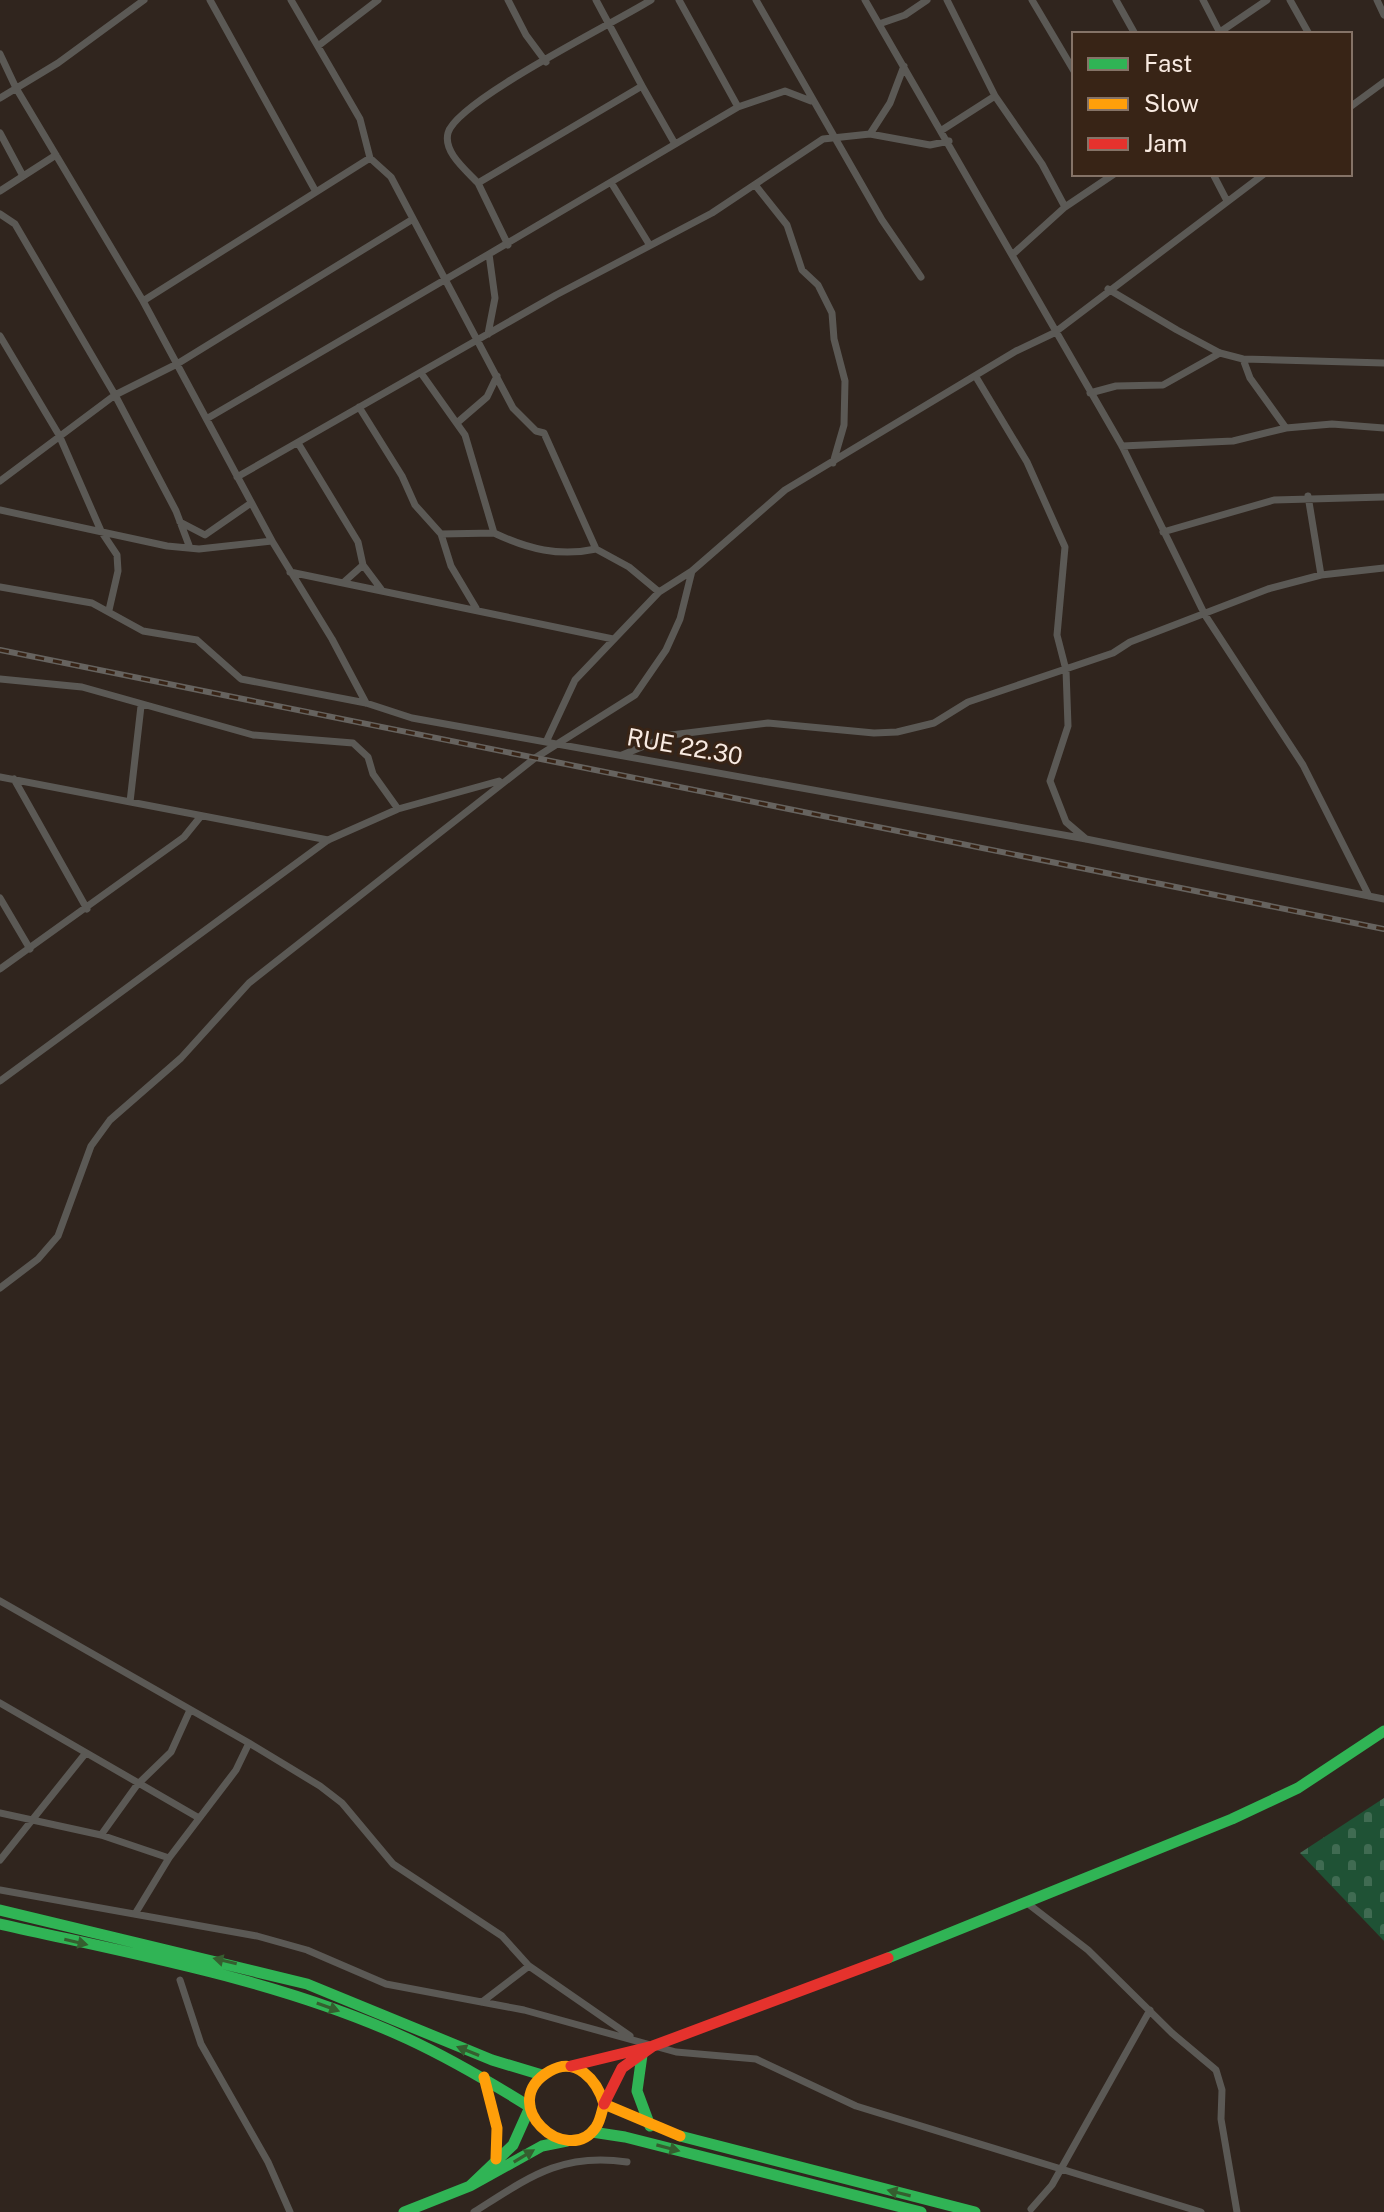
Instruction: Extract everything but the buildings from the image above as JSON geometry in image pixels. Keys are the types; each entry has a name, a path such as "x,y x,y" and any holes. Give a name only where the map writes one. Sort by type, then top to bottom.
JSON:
{"main road":[{"path":"0,1910 307,1984 492,2060 542,2075 653,2046 1027,1903 1298,1788 1384,1731"},
{"path":"0,1924 260,1984 355,2017 484,2077 530,2107"},
{"path":"592,2132 622,2068 653,2046"},
{"path":"642,2055 635,2080 639,2107 650,2126"},
{"path":"568,2067 587,2072 596,2080 604,2104 650,2126 712,2146 975,2212"},
{"path":"542,2075 530,2096 530,2107 538,2127 556,2139 567,2141"},
{"path":"484,2077 497,2128 496,2159"},
{"path":"470,2186 513,2145 530,2107"},
{"path":"404,2212 470,2186 542,2146 592,2132 625,2137 921,2212"}],"street":[{"path":"0,98 144,0"},
{"path":"210,0 316,192"},
{"path":"291,0 360,119 370,158 391,177 513,408 536,431 544,433 596,549 629,567 659,592"},
{"path":"318,46 378,0"},
{"path":"508,0 526,35 546,62"},
{"path":"596,0 675,144"},
{"path":"508,245 478,183 449,148 447,134 453,122 500,86 651,0"},
{"path":"679,0 738,107"},
{"path":"756,0 882,220 921,277"},
{"path":"865,0 949,141 1054,333 1122,446 1205,615 1303,765 1369,896"},
{"path":"879,24 905,15 927,0"},
{"path":"947,0 995,96 1042,164 1065,207"},
{"path":"1032,0 1072,68"},
{"path":"1116,0 1134,32"},
{"path":"1203,0 1219,32"},
{"path":"1221,32 1267,0"},
{"path":"1290,0 1308,32"},
{"path":"1377,0 1384,15"},
{"path":"0,54 16,88 143,301 272,541 332,639 366,703"},
{"path":"870,134 890,103 904,66"},
{"path":"1352,103 1384,82"},
{"path":"478,183 642,86"},
{"path":"208,418 342,343 738,107 785,91 812,101"},
{"path":"942,130 995,96"},
{"path":"0,133 23,176"},
{"path":"237,477 756,186 815,143 835,136 870,134 930,145 949,141"},
{"path":"0,191 56,155"},
{"path":"143,301 370,158"},
{"path":"1012,255 1065,207 1111,176"},
{"path":"1214,176 1227,201"},
{"path":"547,740 575,680 613,639 659,592 692,571 785,490 1054,333 1108,289 1261,176"},
{"path":"612,184 649,244"},
{"path":"756,186 787,225 802,270 818,285 832,313 834,339 845,381 844,425 833,463"},
{"path":"0,214 15,224 115,395 180,522 190,548"},
{"path":"1,480 115,395 177,364 413,219"},
{"path":"488,334 495,298 489,254"},
{"path":"1108,289 1220,353 1243,359 1384,363"},
{"path":"0,336 59,435 101,531 117,555 118,571 109,610"},
{"path":"1090,393 1116,386 1163,385 1220,353"},
{"path":"1243,359 1250,378 1286,428"},
{"path":"421,373 465,435 494,533"},
{"path":"458,422 487,397 497,376"},
{"path":"976,377 1027,462 1065,547 1057,635 1066,670 1068,726 1050,781 1066,822 1086,839"},
{"path":"359,407 402,476 415,505 441,534 451,566 476,608"},
{"path":"1122,446 1233,441 1286,428 1332,424 1384,428"},
{"path":"298,443 358,542 363,565 381,589"},
{"path":"1163,532 1274,500 1308,496 1384,497"},
{"path":"1308,496 1321,575"},
{"path":"180,522 205,535 251,503"},
{"path":"0,510 101,531 125,540 190,548 272,541"},
{"path":"441,534 494,533 547,552 575,553 596,549"},
{"path":"344,582 363,565"},
{"path":"621,755 671,735 768,723 897,732 934,723 968,702 1066,670 1268,589 1321,575 1384,568"},
{"path":"0,1288 38,1259 58,1236 91,1146 110,1120 181,1058 274,960 509,777 635,695 666,650 680,619 692,571"},
{"path":"290,572 476,608 613,639"},
{"name":"RUE 22.30","path":"0,587 92,603 109,610 125,624 143,631 197,640 241,679 366,703 412,718 1086,839 1384,899"},
{"path":"0,679 82,687 253,735 353,743 368,757 373,774 398,809"},
{"path":"130,802 141,706"},
{"path":"0,777 328,840"},
{"path":"0,1081 328,840 398,809 509,777"},
{"path":"14,779 87,909"},
{"path":"0,969 184,837 201,816"},
{"path":"0,898 30,949"},
{"path":"0,1601 249,1743 342,1803 393,1864 502,1936 529,1966 634,2039"},
{"path":"0,1703 137,1785 161,1794 199,1818"},
{"path":"101,1835 137,1785 171,1752 190,1710"},
{"path":"135,1914 169,1858 236,1770 249,1743"},
{"path":"0,1860 28,1820 85,1754"},
{"path":"0,1813 101,1835 169,1858"},
{"path":"0,1890 257,1936 307,1950 386,1984 482,2002 696,2056 756,2059 777,2066 856,2106 1201,2212"},
{"path":"1027,1903 1088,1950 1216,2070 1221,2079 1221,2119 1237,2212"},
{"path":"482,2002 529,1966"},
{"path":"180,1980 201,2044 268,2162 290,2212"},
{"path":"1031,2209 1043,2198 1061,2169 1150,2010"},
{"path":"474,2212 546,2168 580,2160 627,2162"}],"green space":[{"path":"1384,1798 1384,1941 1300,1853"}],"railway":[{"path":"0,650 1384,929"}],"traffic: fast":[{"path":"888,1958 1232,1819 1298,1788 1384,1731"},
{"path":"0,1910 307,1984 492,2060 542,2075"},
{"path":"0,1924 156,1958 310,2000 408,2039 530,2107"},
{"path":"642,2055 637,2091 650,2126"},
{"path":"530,2107 513,2145 470,2186 542,2146 567,2141"},
{"path":"592,2132 625,2137 921,2212"},
{"path":"680,2136 975,2212"},
{"path":"404,2212 470,2186"}],"traffic: slow":[{"path":"604,2104 596,2127 583,2138 569,2140 554,2136 541,2127 532,2114 529,2099 535,2084 550,2071 568,2066 591,2079 604,2104 680,2136"},
{"path":"484,2077 497,2128 496,2159"}],"traffic: jam":[{"path":"653,2046 888,1958"},
{"path":"571,2066 653,2046 622,2068 604,2104"}]}
